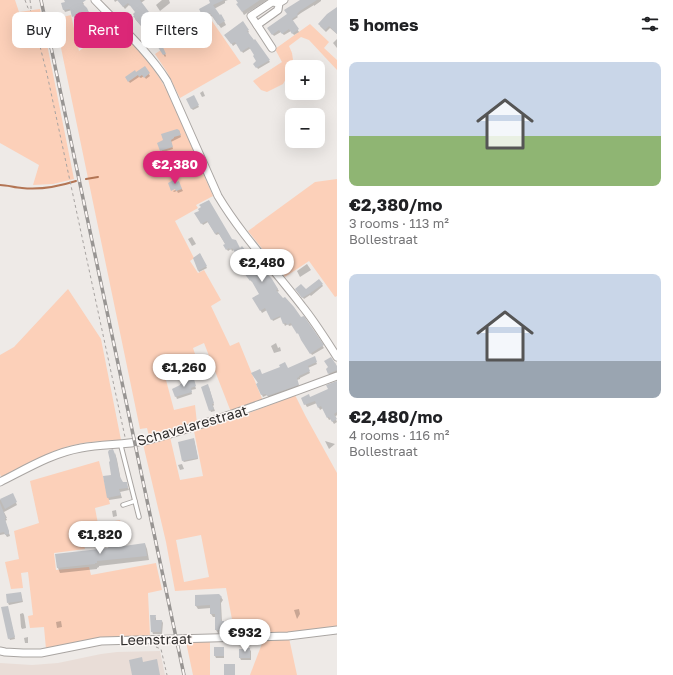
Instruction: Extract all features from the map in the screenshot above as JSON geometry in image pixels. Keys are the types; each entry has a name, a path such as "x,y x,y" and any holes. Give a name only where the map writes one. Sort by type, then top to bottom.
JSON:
{"street":[{"path":"95,0 148,54 160,69 167,81 215,189 227,210 243,233 304,307 337,357"},
{"path":"272,48 251,16 272,2 282,2"},
{"name":"Schavelarestraat","path":"0,482 52,456 82,448 144,441 208,423 337,376"},
{"name":"Leenstraat","path":"0,651 41,653 101,641 288,636 337,630"}],"lane":[{"path":"123,444 121,446 139,517"},
{"path":"123,505 135,501"}],"path":[{"path":"25,0 31,11"},
{"path":"30,0 32,7 31,11 47,74 125,440 123,444"},
{"path":"154,646 161,649 167,675"}],"shaded area":[{"path":"0,0 15,0 19,12 12,12 12,48 48,48 74,179 53,184 33,185 39,165 0,143"},
{"path":"40,9 41,12 19,12"},
{"path":"71,15 74,28 74,48 78,48 79,51 83,48 133,48 133,43 157,74 168,92 213,196 196,205 198,208 175,221 194,258 190,261 198,273 204,270 221,300 211,306 230,346 239,342 263,401 231,412 204,343 193,348 200,369 166,380 174,410 195,405 197,423 149,436 147,428 140,429 61,48 66,48 66,16"},
{"path":"212,21 241,63 180,98 167,72 155,54 164,48 212,48"},
{"path":"310,24 329,42 324,48 337,60 337,70 309,40 301,37 289,46 293,60 285,60 285,80 283,84 267,92 261,90 253,81 282,62 275,49"},
{"path":"337,179 337,296 335,297 309,261 285,277 248,231 315,182"},
{"path":"68,289 101,339 121,440 89,442 68,446 39,458 1,477 0,355 14,347"},
{"path":"295,395 337,473 337,628 261,635 235,635 226,588 175,591 166,542 143,444 170,437 180,480 203,476 194,431 228,421","holes":["201,535 209,577 184,582 176,540"]},
{"path":"99,461 110,504 95,508 98,524 120,520 124,535 84,545 85,549 54,553 56,570 89,567 91,575 156,563 162,590 148,593 150,636 97,638 46,649 44,627 30,628 28,616 33,615 28,572 21,573 23,588 11,589 5,562 19,559 14,531 39,523 30,481"},
{"path":"289,638 297,675 250,675 263,641"},
{"path":"210,641 210,675 193,675 186,642"},
{"path":"160,651 165,675 0,675 0,663 32,665 58,663 117,652"}],"building":[{"path":"64,0 86,0 82,3 89,12 74,12 74,16 72,17 70,9 63,10 61,3 65,2"},
{"path":"117,0 140,0 149,12 141,12 141,26 133,16 135,12 128,3 123,7"},
{"path":"209,0 224,0 213,5 225,21 218,25 212,16 212,12 200,12 199,9 210,3"},
{"path":"236,0 260,0 242,12 236,4 238,3"},
{"path":"300,0 317,0 300,11 297,14 298,15 292,19 299,29 292,34 289,29 282,34 279,30 272,35 267,28 287,14 284,10"},
{"path":"337,7 337,34 329,26 325,30 318,24 327,14"},
{"path":"243,21 249,30 247,31 254,40 255,39 270,60 256,68 253,64 256,61 253,56 254,55 249,47 241,52 235,42 231,44 224,35"},
{"path":"158,48 163,48 166,54 163,55"},
{"path":"145,66 150,73 144,78 142,75 139,77 138,75 128,82 125,77 135,70 136,72"},
{"path":"194,95 199,105 191,109 186,99"},
{"path":"177,129 181,135 174,137 171,140 173,147 160,151 157,143 163,140 161,134"},
{"path":"175,179 177,182 179,181 182,189 176,191 175,189 171,191 168,183"},
{"path":"209,200 232,239 236,240 240,248 242,246 246,251 248,250 272,279 278,289 276,290 283,298 285,297 301,317 304,316 324,345 310,354 291,323 287,325 286,323 283,324 280,316 271,320 265,308 260,311 252,298 259,294 251,280 250,281 244,273 247,270 232,248 230,250 229,248 226,250 223,245 225,244 218,232 215,234 207,221 201,224 194,213 199,211 198,209 201,207 199,205"},
{"path":"200,253 207,266 198,271 193,258"},
{"path":"319,279 323,284 302,298 295,289 301,284 306,289"},
{"path":"315,356 317,362 308,366 310,371 297,378 299,385 267,396 266,394 261,395 256,384 258,383 251,373 260,369 262,374 280,367 279,365 285,362 288,368"},
{"path":"331,357 337,366 337,370 328,374 326,369 328,367 324,361"},
{"path":"194,379 196,386 191,388 192,392 175,397 172,389 180,384"},
{"path":"337,381 337,412 334,414 337,419 332,422 329,417 327,418 321,406 318,408 315,401 304,405 301,398 309,394 310,397 328,389 326,385"},
{"path":"208,384 214,403 212,404 214,409 209,411 201,387"},
{"path":"194,438 198,458 182,461 178,442"},
{"path":"113,449 120,477 123,482 127,482 128,488 119,489 121,495 107,498 103,476 111,475 108,452 109,450"},
{"path":"13,493 17,502 5,509 0,499"},
{"path":"0,503 9,531 9,534 5,535 4,532 0,533"},
{"path":"145,543 147,556 97,561 95,564 57,568 55,554 108,548 112,544 117,547"},
{"path":"21,592 22,601 7,603 6,594"},
{"path":"219,594 222,597 220,599 221,621 224,621 224,630 215,630 215,614 210,614 210,605 195,606 195,595"},
{"path":"8,606 15,637 8,639 1,607"},
{"path":"150,615 156,615 155,620 162,620 161,632 151,632"},
{"path":"214,647 224,647 224,656 214,656"},
{"path":"250,648 250,658 239,658 239,649"},
{"path":"142,657 143,662 157,659 160,675 132,675 129,660"},
{"path":"224,664 235,664 235,675 224,675"}],"waterway":[{"path":"86,179 98,177"},
{"path":"0,185 19,188 42,188 76,181"}],"railway":[{"path":"41,0 184,675"}]}
